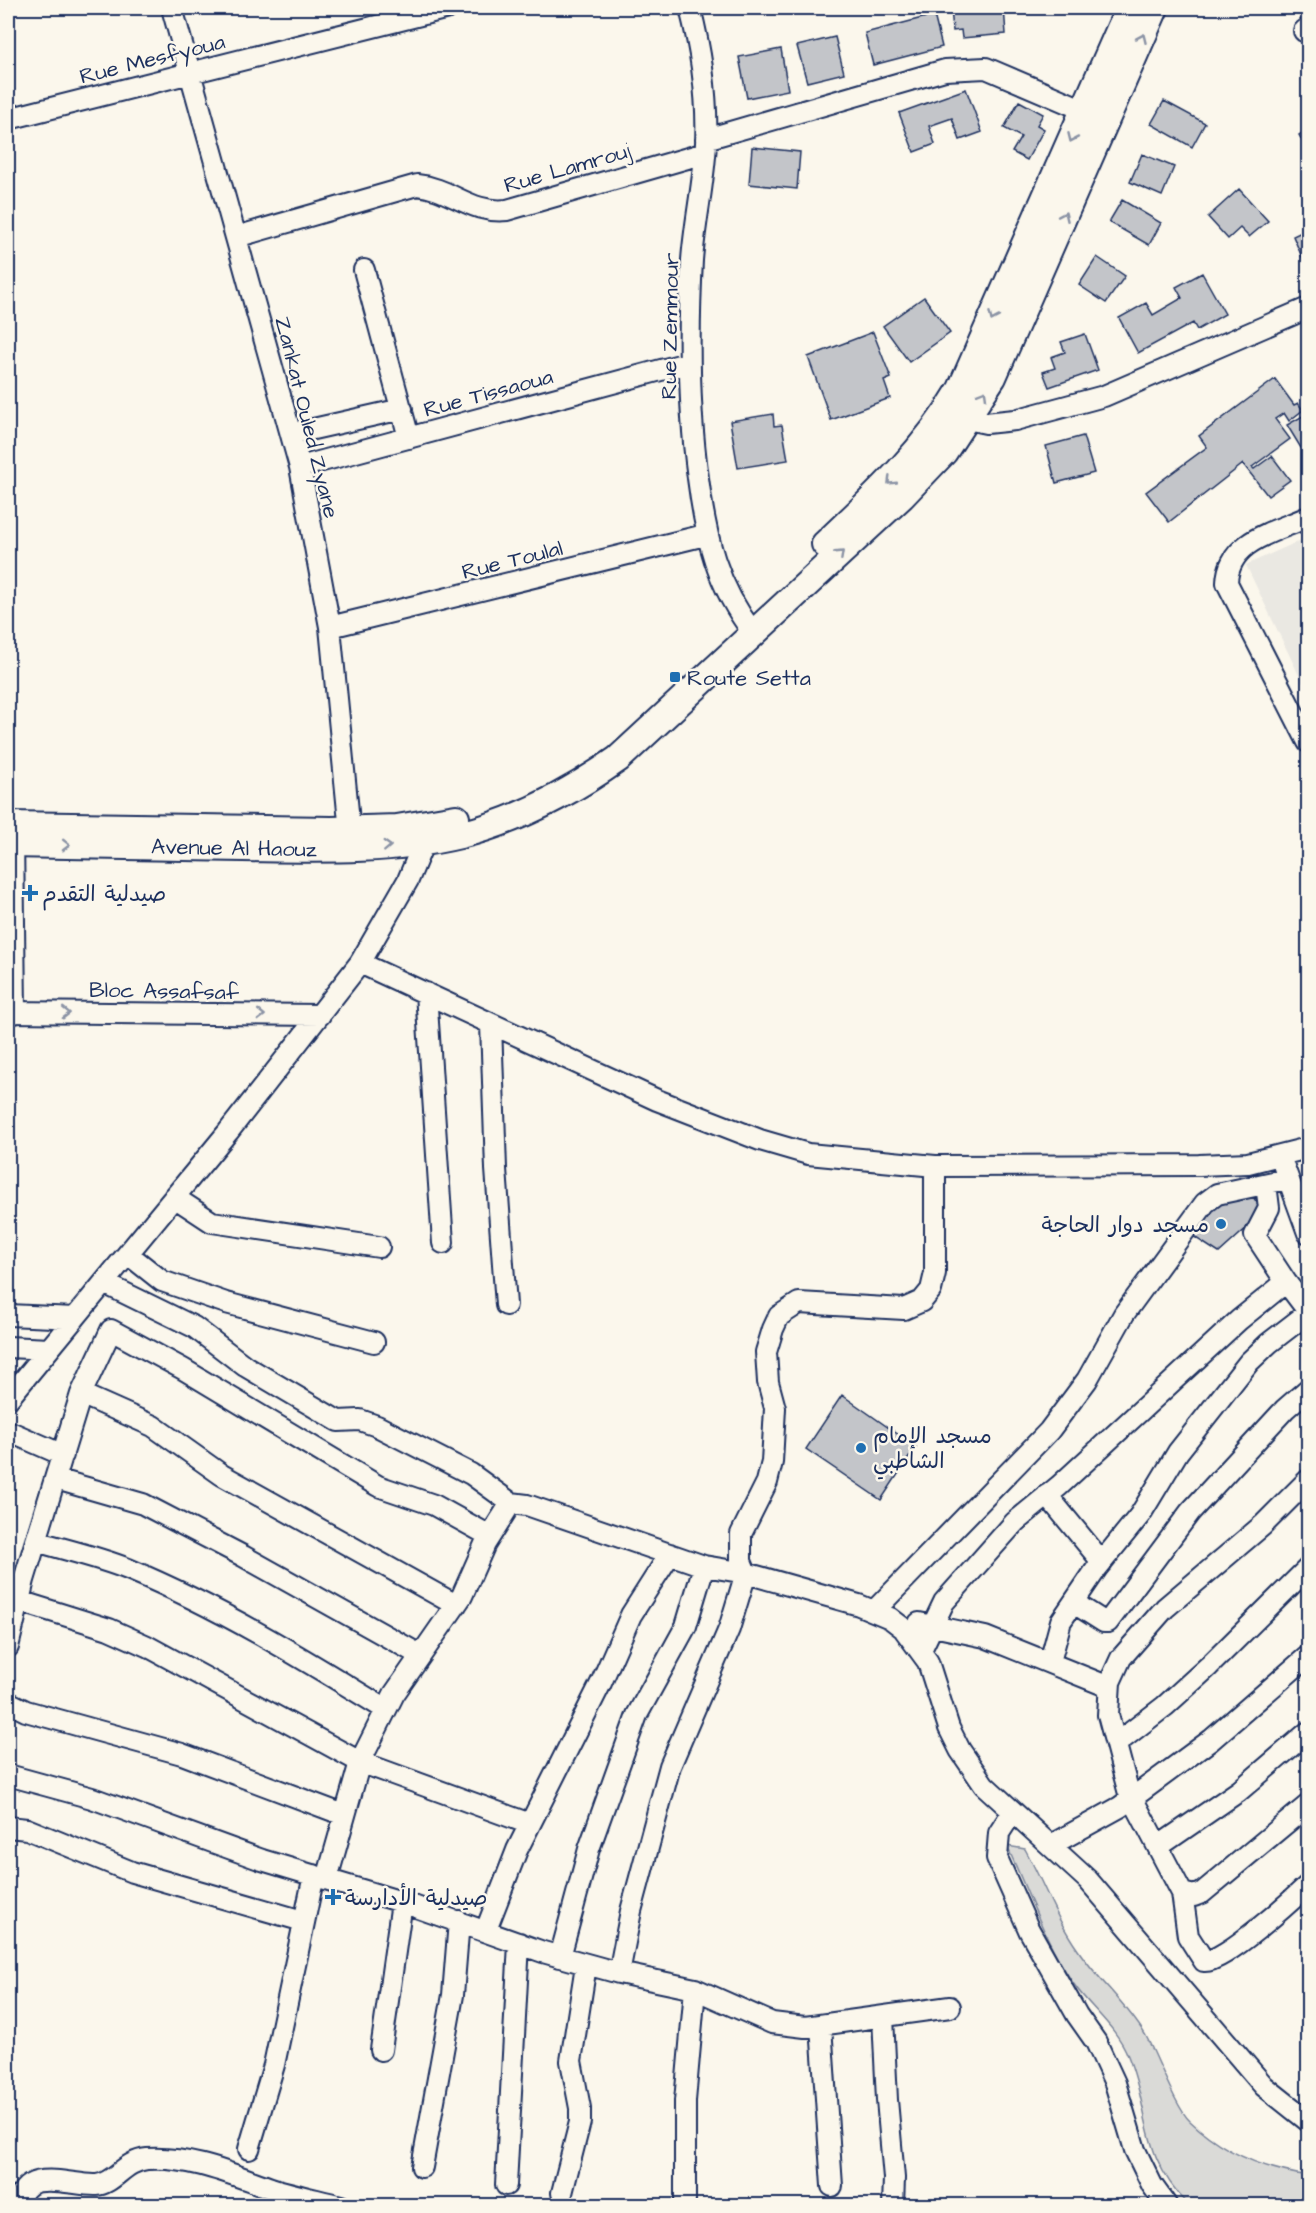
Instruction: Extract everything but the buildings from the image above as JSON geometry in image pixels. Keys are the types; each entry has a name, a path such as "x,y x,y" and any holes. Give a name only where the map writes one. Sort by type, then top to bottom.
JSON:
{"main road":[{"path":"458,826 540,806 593,777 641,740 749,628 924,475 958,414 993,377 1095,115 1129,8"},
{"path":"1095,115 1155,8"},
{"name":"Avenue Al Haouz","path":"351,838 397,828 458,826"},
{"name":"Avenue Al Haouz","path":"10,835 351,838 424,842 458,826"}],"street":[{"name":"Zankat Ouled Zyane","path":"172,8 188,73 300,467 330,627 351,838"},
{"name":"Rue Mesfyoua","path":"8,119 448,8"},
{"name":"Rue Zemmour","path":"690,8 703,73 706,146 693,257 687,363 693,445 705,535 718,576 749,628"},
{"name":"Rue Lamrouj","path":"236,237 417,185 436,188 484,210 507,210 945,70 968,67 1003,73 1095,115"},
{"path":"364,270 409,438"},
{"path":"958,414 986,423 1015,420 1104,396 1308,308"},
{"name":"Rue Tissaoua","path":"300,467 687,363"},
{"path":"291,434 402,409"},
{"path":"1308,517 1244,546 1230,562 1227,583 1308,742"},
{"name":"Rue Toulal","path":"330,627 705,535"},
{"path":"10,835 11,1012"},
{"path":"8,1399 128,1254 360,963 408,880 424,842"},
{"path":"360,963 657,1100 760,1140 808,1154 935,1166 1199,1166 1248,1162 1282,1156 1308,1148"},
{"path":"426,993 443,1243"},
{"name":"Bloc Assafsaf","path":"11,1012 320,1015"},
{"path":"491,1024 496,1169 507,1305"},
{"path":"1282,1156 1287,1179 1308,1233"},
{"path":"619,1973 631,1911 670,1766 689,1727 732,1619 746,1573 741,1561 741,1534 767,1482 772,1462 775,1408 768,1382 766,1352 773,1329 779,1316 799,1303 904,1309 922,1301 931,1290 935,1273 935,1166"},
{"path":"882,1614 1072,1403 1124,1314 1205,1203 1216,1194 1287,1179"},
{"path":"1050,1662 1060,1621 1102,1562 1140,1515 1178,1452 1249,1362 1269,1342 1308,1312 1255,1235 1269,1208 1266,1184"},
{"path":"174,1197 212,1222 379,1247"},
{"path":"128,1254 162,1281 226,1303 374,1342"},
{"path":"921,1650 931,1625 957,1584 1015,1522 1239,1320 1286,1282"},
{"path":"104,1283 194,1327 245,1366 338,1421 360,1420 377,1426 471,1474 511,1503 527,1505 704,1566 746,1573 882,1614 986,1637 1109,1687"},
{"path":"8,1315 75,1317"},
{"path":"8,1647 19,1601 16,1578 36,1541 81,1395 111,1330 183,1368 368,1481 434,1505 490,1536"},
{"path":"8,1347 49,1349"},
{"path":"1074,1603 1108,1622 1183,1521 1285,1409 1308,1389"},
{"path":"81,1395 153,1426 222,1475 456,1605"},
{"path":"8,1431 63,1455"},
{"path":"56,1479 143,1504 243,1556 420,1656"},
{"path":"1308,1480 1263,1525 1165,1608 1121,1658 1109,1687 1108,1715 1132,1798 1182,1893 1188,1936 1204,1961 1211,1962 1265,1924 1308,1885"},
{"path":"1047,1495 1102,1562"},
{"path":"249,2149 274,2065 303,1921 344,1815 360,1762 385,1709 456,1605 490,1536 511,1503"},
{"path":"36,1541 125,1568 203,1603 277,1642 385,1709"},
{"path":"486,1930 517,1850 601,1683 631,1615 670,1554"},
{"path":"560,1957 589,1849 637,1715 686,1626 704,1566"},
{"path":"1117,1743 1164,1706 1217,1659 1308,1568"},
{"path":"19,1601 109,1629 147,1646 360,1762 530,1824"},
{"path":"882,1614 903,1628 921,1650 928,1662 949,1728 984,1785 1012,1813 1051,1845 1114,1908 1264,2086 1308,2121"},
{"path":"1051,1845 1132,1798 1211,1740 1308,1656"},
{"path":"8,1702 26,1711 182,1754 344,1815"},
{"path":"1159,1846 1239,1791 1308,1732"},
{"path":"8,1775 92,1798 262,1860 402,1902 560,1957 619,1973 695,1989 772,2023 805,2027 821,2026 950,2007"},
{"path":"1182,1893 1194,1896 1202,1893 1308,1805"},
{"path":"1012,1813 999,1833 997,1858 1029,1930 1077,2015 1096,2042 1114,2083 1135,2150 1152,2185 1167,2205"},
{"path":"8,1827 27,1829 132,1872 303,1921"},
{"path":"381,2050 402,1902"},
{"path":"422,2167 453,1995 459,1921"},
{"path":"506,2185 519,1943"},
{"path":"562,2193 580,2122 578,2094 571,2073 571,2061 586,1965"},
{"path":"685,2200 685,2101 695,1989"},
{"path":"883,2017 886,2100 894,2178 893,2205"},
{"path":"821,2026 832,2186"},
{"path":"19,2205 26,2188 40,2180 96,2185 109,2180 130,2163 147,2159 197,2164 274,2189 341,2205"}],"shaded area":[{"path":"1308,537 1308,694 1246,565"},
{"path":"1007,1846 1025,1849 1070,1938 1146,2036 1179,2105 1190,2121 1216,2142 1245,2158 1276,2169 1308,2176 1308,2205 1189,2205 1173,2187 1154,2152 1128,2056 1110,2026 1080,1992 1063,1967 1045,1933"}],"place":[{"name":"Route Setta","path":"675,677"},
{"name":"صيدلية التقدم","path":"30,893"},
{"name":"مسجد دوار الحاجة","path":"1221,1224"},
{"name":"مسجد الإمام الشاطبي","path":"861,1448"},
{"name":"صيدلية الأدارسة","path":"333,1897"}]}
